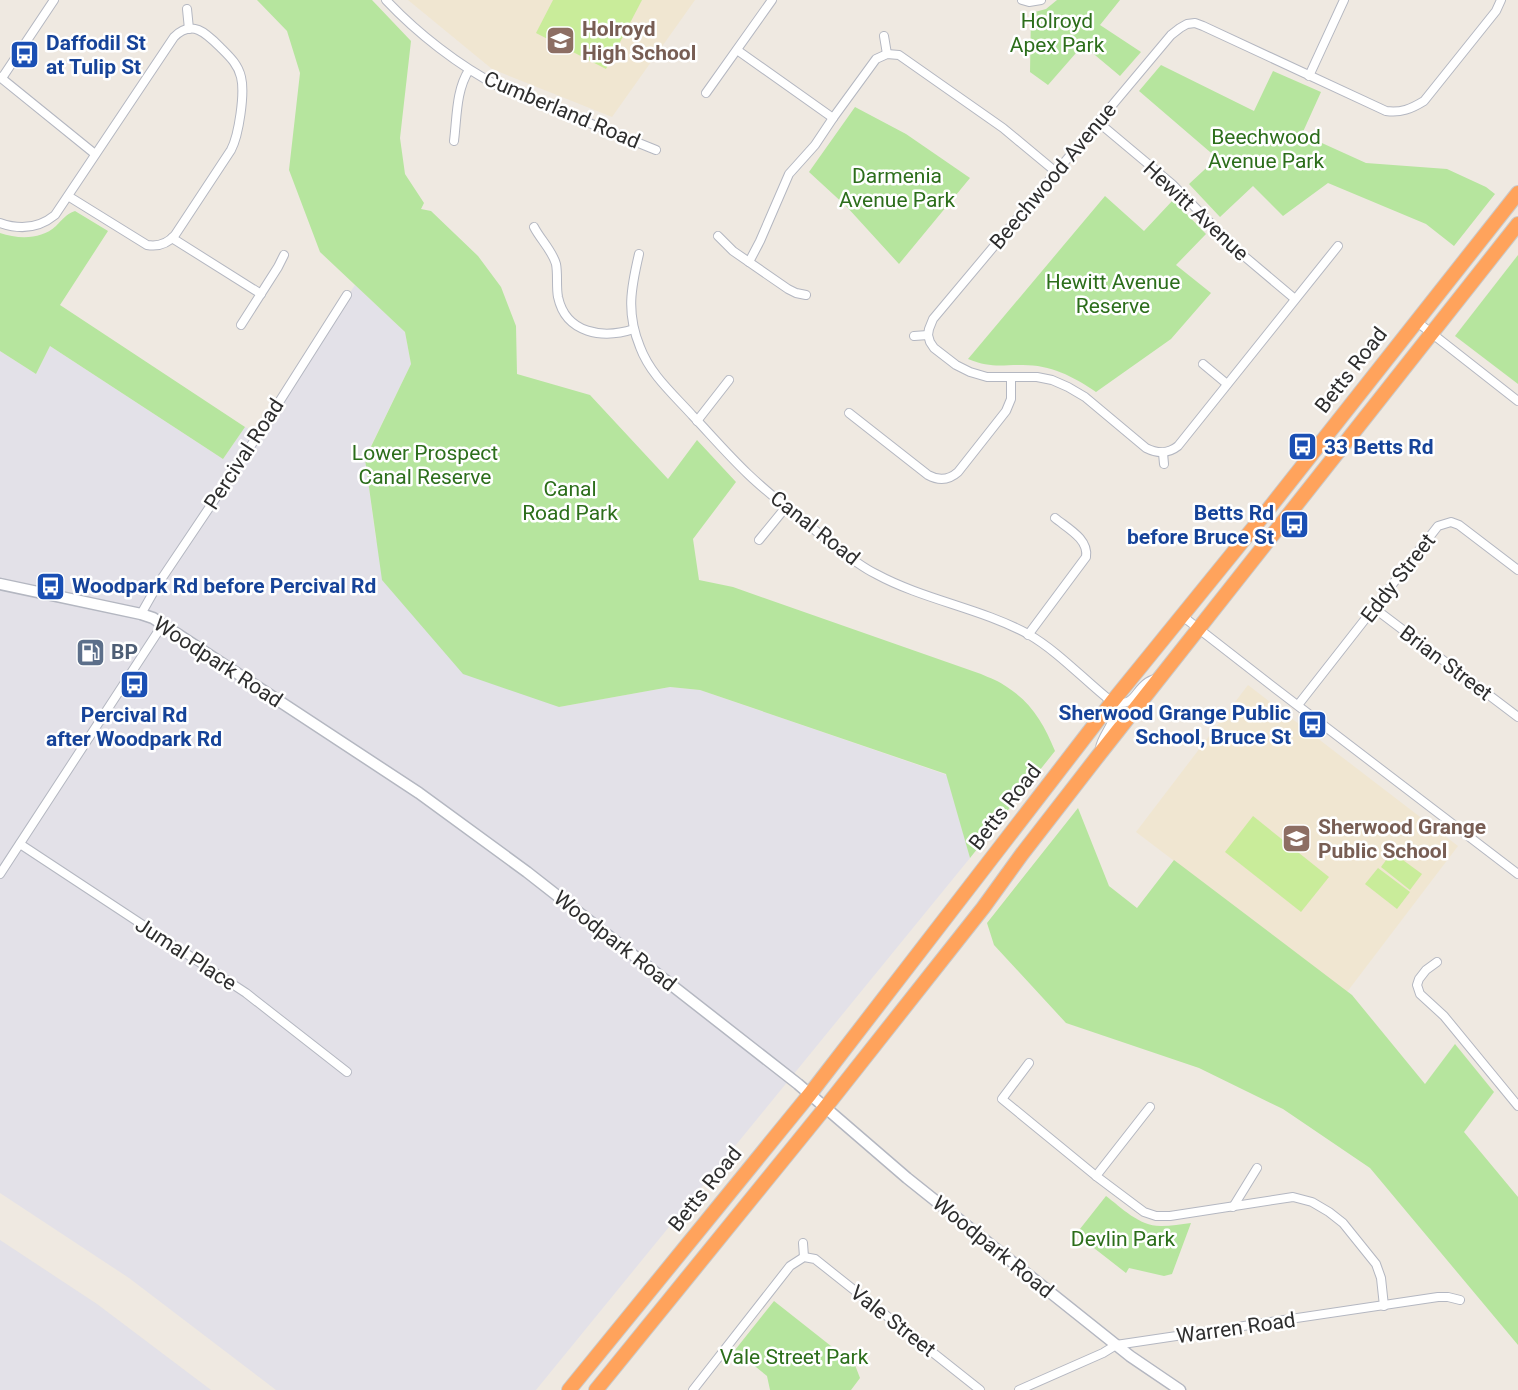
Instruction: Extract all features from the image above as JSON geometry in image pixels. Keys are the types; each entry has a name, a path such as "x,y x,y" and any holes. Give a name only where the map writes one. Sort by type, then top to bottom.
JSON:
{"highway":[{"name":"Betts Road","path":"569,1390 810,1094 1112,702 1263,516 1518,193"},
{"name":"Betts Road","path":"596,1390 825,1108 1098,756 1518,224"}],"street":[{"path":"54,0 1,78 95,154"},
{"name":"Cumberland Road","path":"386,0 408,22 469,70 500,87 656,150"},
{"path":"706,93 772,0"},
{"path":"1022,0 1029,2 1041,0"},
{"path":"1309,76 1344,0"},
{"name":"Beechwood Avenue","path":"928,335 933,319 1186,20 1386,111 1402,112 1424,101 1496,10 1501,0"},
{"path":"187,9 189,29"},
{"path":"0,223 21,228 39,225 55,215 174,37 189,29 199,29 208,34 230,57 240,75 242,93 235,143 172,238 157,245 142,243 68,196"},
{"path":"884,36 887,54"},
{"path":"736,50 833,118"},
{"path":"749,262 789,174 811,151 879,56 887,54 904,57 1004,128 1056,172"},
{"path":"454,141 460,89 469,70"},
{"name":"Hewitt Avenue","path":"1098,122 1172,184 1230,244 1295,299"},
{"path":"534,227 554,258 557,294 561,306 570,319 586,330 602,334 622,333 634,329"},
{"path":"718,236 729,248 788,289 806,295"},
{"path":"172,238 261,294"},
{"path":"914,336 928,335 934,348 956,365 970,372 987,377 1036,377 1052,380 1068,387 1085,397 1146,448 1163,453 1172,451 1178,446 1338,246"},
{"name":"Canal Road","path":"639,254 631,294 634,329 643,354 658,378 749,475 857,563 892,582 1028,634 1112,702"},
{"path":"241,325 284,255"},
{"name":"Percival Road","path":"141,614 158,584 347,295"},
{"path":"1416,321 1518,401"},
{"path":"1203,364 1227,384"},
{"path":"849,413 928,475 943,479 958,472 1004,414 1011,399 1011,378"},
{"path":"697,421 729,380"},
{"path":"1163,453 1164,464"},
{"path":"943,479 944,489"},
{"path":"759,540 786,507"},
{"path":"1028,634 1090,550 1082,540 1055,518"},
{"name":"Eddy Street","path":"1298,705 1442,524 1451,522 1459,525 1518,570"},
{"name":"Woodpark Road","path":"0,584 153,618 419,793 488,842 810,1094 907,1178 1145,1368 1180,1390"},
{"name":"Brian Street","path":"1374,608 1518,717"},
{"path":"1181,615 1518,874"},
{"path":"0,874 163,624"},
{"path":"1112,702 1128,703 1147,682 1161,676"},
{"path":"1098,756 1100,743 1115,714 1112,702"},
{"name":"Jumal Place","path":"20,844 246,993 347,1072"},
{"path":"1437,962 1419,979 1417,985 1420,994 1444,1016 1518,1106"},
{"path":"1029,1063 1002,1099 1144,1212 1156,1216 1170,1216 1293,1197 1312,1202 1342,1223 1376,1264 1381,1278 1384,1306"},
{"path":"1096,1176 1150,1107"},
{"path":"1233,1207 1257,1168"},
{"path":"693,1390 790,1266 804,1257 803,1243"},
{"name":"Vale Street","path":"804,1257 815,1259 980,1390"},
{"name":"Warren Road","path":"1019,1390 1116,1345 1438,1297 1460,1300"}],"shaded area":[{"name":"Holroyd High School","path":"408,0 695,0 612,117 492,69"},
{"path":"355,285 405,332 411,364 365,458 376,540 559,707 670,687 700,690 947,775 970,858 536,1390 276,1390 129,1278 0,1193 0,351 36,374 50,346 223,459 245,427 257,433"},
{"name":"Sherwood Grange Public School","path":"1248,685 1458,846 1347,992 1136,832"},
{"path":"0,1240 97,1304 211,1390 0,1390"}],"green space":[{"name":"Lower Prospect Canal Reserve","path":"257,0 372,0 411,41 400,138 405,174 424,203 421,209 431,211 478,256 501,287 516,326 517,374 590,395 668,479 697,440 736,482 693,539 699,580 733,587 981,674 1016,693 1030,707 1042,723 1055,751 970,858 946,774 700,690 670,687 559,707 463,674 382,580 365,459 411,364 405,332 320,252 289,170 300,73 287,31"},
{"path":"553,0 642,0 606,69 536,33"},
{"name":"Holroyd Apex Park","path":"1057,0 1120,0 1100,25 1141,52 1120,76 1083,45 1048,85 1030,72 1031,13 1046,9"},
{"name":"Beechwood Avenue Park","path":"1161,65 1254,111 1273,71 1321,92 1302,134 1366,163 1447,169 1486,187 1495,194 1454,246 1426,224 1328,183 1283,216 1253,186 1220,217 1189,184 1217,158 1139,91"},
{"name":"Darmenia Avenue Park","path":"855,107 906,134 970,178 899,264 847,207 809,172"},
{"name":"Hewitt Avenue Reserve","path":"1105,196 1144,231 1173,200 1206,234 1176,265 1211,293 1171,339 1096,392 1070,376 1052,369 989,365 968,359"},
{"path":"75,211 108,231 60,305 245,427 223,459 50,346 36,374 0,351 0,233 22,237 43,234"},
{"path":"1518,255 1518,384 1455,336"},
{"path":"1078,808 1109,886 1137,908 1174,860 1352,995 1425,1084 1455,1044 1494,1092 1464,1132 1518,1197 1518,1345 1370,1168 1283,1109 1199,1068 1066,1023 994,945 987,923"},
{"path":"1253,816 1329,877 1301,912 1225,852"},
{"path":"1392,852 1422,874 1410,890 1381,867"},
{"path":"1378,868 1410,892 1397,909 1365,884"},
{"name":"Devlin Park","path":"1106,1196 1132,1216 1146,1223 1162,1226 1191,1223 1172,1274 1164,1276 1129,1268 1126,1273 1076,1234"},
{"name":"Vale Street Park","path":"774,1301 855,1365 860,1378 851,1390 770,1390 767,1376 735,1350"}],"place":[{"name":"Holroyd High School","path":"561,41"},
{"name":"Daffodil St at Tulip St","path":"25,55"},
{"name":"33 Betts Rd","path":"1303,447"},
{"name":"Betts Rd before Bruce St","path":"1295,525"},
{"name":"Woodpark Rd before Percival Rd","path":"51,586"},
{"name":"BP","path":"90,652"},
{"name":"Percival Rd after Woodpark Rd","path":"134,684"},
{"name":"Sherwood Grange Public School, Bruce St","path":"1312,725"},
{"name":"Sherwood Grange Public School","path":"1297,839"}],"park label":[{"name":"Canal Road Park","path":"570,501"}]}
